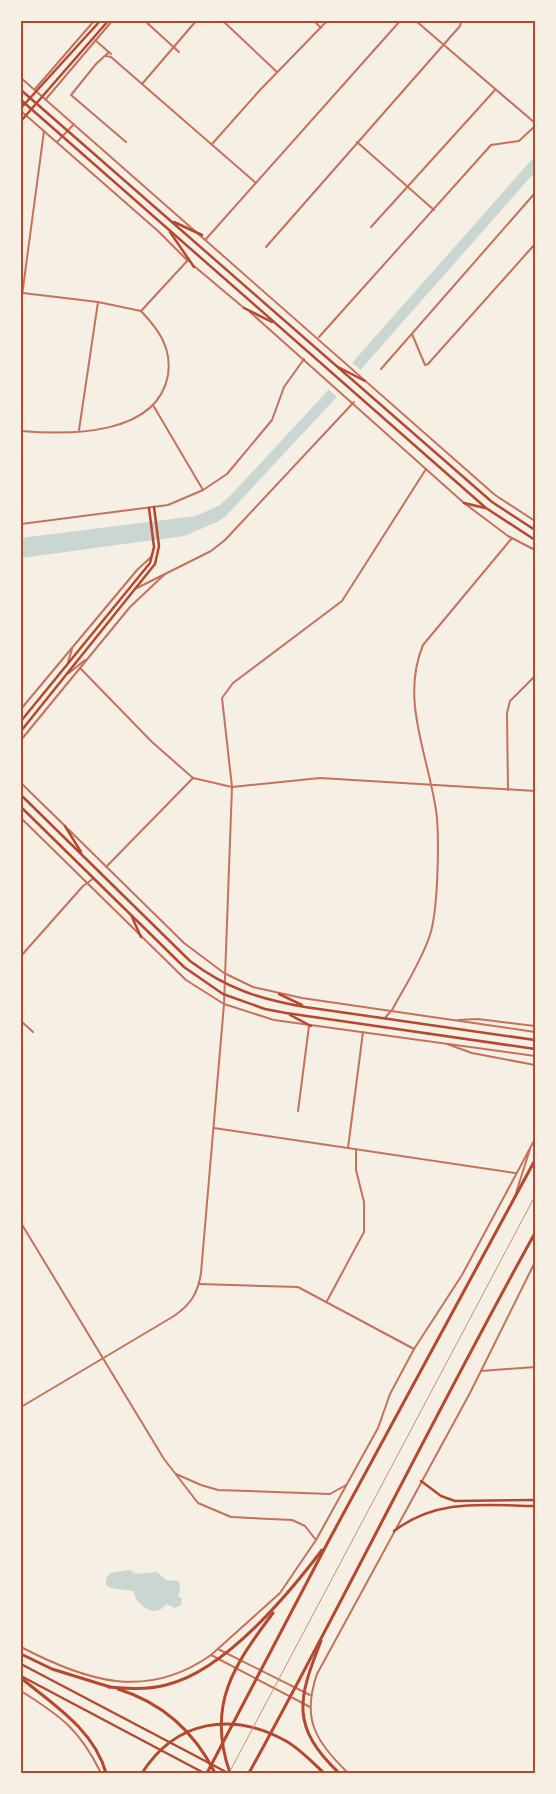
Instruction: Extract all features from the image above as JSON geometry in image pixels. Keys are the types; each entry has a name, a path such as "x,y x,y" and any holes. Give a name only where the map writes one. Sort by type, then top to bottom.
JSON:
{"highway":[{"path":"205,1773 219,1752 328,1542 535,1160"},
{"path":"249,1773 465,1360 535,1233"},
{"path":"229,1773 224,1751 222,1717 228,1688 242,1653 328,1542"},
{"path":"109,1687 130,1689 166,1685 196,1673 210,1664 277,1607"},
{"path":"326,1628 305,1686 302,1711 308,1735 316,1749 338,1773"},
{"path":"21,1654 52,1669 146,1700 182,1725 206,1755 214,1773"},
{"path":"21,1677 79,1726 93,1744 106,1773"},
{"path":"142,1773 158,1751 170,1741 186,1732 202,1726 236,1723 268,1732 288,1742 324,1773"}],"main road":[{"path":"21,109 36,90 100,21"},
{"path":"21,121 44,98 108,21"},
{"path":"21,90 359,388 492,502 535,530"},
{"path":"21,100 486,508 535,540"},
{"path":"170,220 202,235"},
{"path":"168,229 194,267"},
{"path":"244,308 276,324"},
{"path":"335,365 365,381"},
{"path":"464,503 486,508"},
{"path":"21,731 155,564 160,546 154,507"},
{"path":"21,721 142,574 153,555 154,547 149,508"},
{"path":"21,795 190,961 242,992 268,1000 305,1007 535,1040"},
{"path":"21,807 184,968 223,994 286,1013 535,1049"},
{"path":"65,826 85,858"},
{"path":"132,916 142,937"},
{"path":"279,994 305,1007"},
{"path":"286,1013 310,1026"},
{"path":"422,1481 442,1496 455,1501 535,1500"},
{"path":"394,1531 416,1517 435,1509 452,1505 535,1506"},
{"path":"21,1664 229,1773"},
{"path":"21,1677 205,1773"}],"street":[{"path":"36,90 94,21"},
{"path":"112,21 94,40 110,53 96,64 71,95 126,142"},
{"path":"145,21 179,52"},
{"path":"142,84 196,21"},
{"path":"223,21 277,72"},
{"path":"314,21 321,28"},
{"path":"212,144 277,72 327,21"},
{"path":"206,239 400,21"},
{"path":"318,337 491,145 519,141 535,124 416,21"},
{"path":"266,247 460,26 461,21"},
{"path":"82,34 94,28"},
{"path":"106,56 111,57 256,183"},
{"path":"21,78 318,337 340,359 495,495 535,521"},
{"path":"371,227 495,90"},
{"path":"21,109 158,231 194,267 354,402 464,503 512,538 535,550"},
{"path":"57,142 74,124"},
{"path":"21,303 44,131"},
{"path":"357,142 434,210"},
{"path":"381,369 535,192"},
{"path":"412,334 425,365 428,364 535,244"},
{"path":"141,311 188,260"},
{"path":"21,431 56,434 125,424 140,417 154,404 166,385 169,368 168,351 161,335 141,311 98,302 22,293"},
{"path":"79,430 98,302"},
{"path":"21,524 149,508 176,502 203,490 227,474 272,420 284,387 304,359"},
{"path":"137,588 211,551 225,540 354,402"},
{"path":"154,404 203,490"},
{"path":"21,1407 184,1309 193,1298 199,1284 224,1004 232,787 222,706 226,690 342,601 426,469"},
{"path":"385,1018 391,1011 425,948 435,912 437,817 416,710 418,658 423,645 512,538"},
{"path":"21,708 137,570 153,555"},
{"path":"21,740 130,607 168,571"},
{"path":"67,666 72,647"},
{"path":"67,674 89,657"},
{"path":"80,668 152,742 193,778 232,787 320,778 508,790 535,790"},
{"path":"508,790 507,713 510,702 535,676"},
{"path":"33,695 39,700"},
{"path":"106,867 193,778"},
{"path":"21,783 184,943 224,973 253,987 279,994 535,1032"},
{"path":"21,818 186,980 224,1004 274,1020 535,1056"},
{"path":"21,956 87,883 94,878"},
{"path":"452,1021 478,1019 535,1026"},
{"path":"21,1021 33,1032"},
{"path":"298,1111 310,1026"},
{"path":"348,1148 362,1032"},
{"path":"442,1042 472,1053 535,1065"},
{"path":"214,1128 516,1173"},
{"path":"21,1647 47,1660 84,1674 123,1682 149,1682 177,1676 211,1655 280,1593 316,1540 378,1428 390,1394 414,1349 462,1275 535,1139"},
{"path":"514,1198 531,1145"},
{"path":"327,1302 364,1232 364,1202 356,1170 356,1149"},
{"path":"21,1223 164,1459 198,1503 231,1517 292,1520 305,1526 316,1540"},
{"path":"348,1773 319,1741 313,1728 310,1707 311,1695 317,1674 481,1371 535,1262"},
{"path":"199,1284 298,1287 414,1349"},
{"path":"481,1371 535,1367"},
{"path":"175,1474 218,1490 330,1494 346,1485"},
{"path":"218,1649 311,1695"},
{"path":"211,1655 310,1707"},
{"path":"21,1691 53,1711 73,1729 89,1747 101,1773"}],"shaded area":[{"path":"535,156 535,172 332,402 225,517 184,536 21,558 21,538 196,516 220,505 321,398"},
{"path":"130,1570 136,1574 157,1572 166,1580 179,1581 180,1591 178,1596 182,1599 181,1605 175,1608 167,1604 161,1609 152,1611 139,1603 134,1591 111,1588 106,1585 106,1579 110,1573"}],"pier":[{"path":"350,361 362,371 338,398 327,388"}],"railway":[{"path":"229,1773 535,1196"}]}
